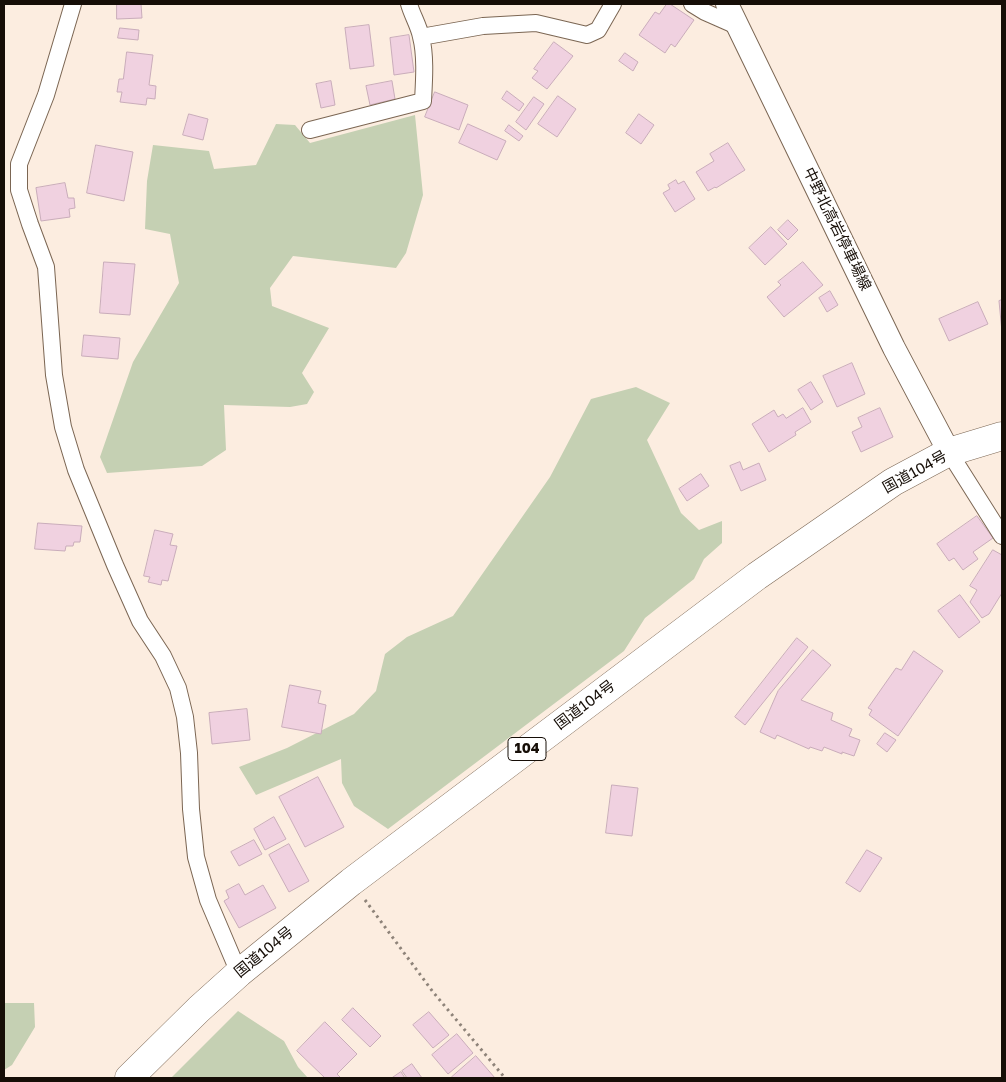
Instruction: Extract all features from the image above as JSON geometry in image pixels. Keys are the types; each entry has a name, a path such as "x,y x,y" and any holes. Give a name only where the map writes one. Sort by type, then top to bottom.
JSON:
{"highway":[{"name":"国道104号","path":"129,1078 199,1009 239,973 350,882 757,576 893,482 949,452 1002,436"}],"main road":[{"name":"中野北高岩停車場線","path":"727,4 894,348 949,452"}],"street":[{"path":"73,4 46,95 19,164 19,190 46,267 54,375 63,427 76,470 118,573 140,621 163,656 178,688 185,717 188,744 191,809 196,857 208,900 239,973"},
{"path":"310,130 423,101 424,70 421,37 409,4"},
{"path":"421,37 483,26 536,22 587,35 598,30 613,4"},
{"path":"692,4 739,27"},
{"path":"949,452 1002,536"}],"path":[{"path":"350,882 433,992 505,1078"}],"green space":[{"path":"415,115 423,195 406,253 396,268 293,256 270,288 272,306 329,328 302,373 314,392 307,404 290,407 224,405 226,450 202,466 107,473 100,457 133,362 179,283 170,234 145,229 147,181 153,145 209,151 214,169 256,165 276,124 295,125 310,143"},
{"path":"636,387 670,403 647,440 681,513 699,530 722,521 722,543 704,559 694,579 645,618 624,651 388,829 354,806 342,783 341,759 256,795 239,767 287,748 354,714 376,691 385,654 407,637 453,616 550,477 591,399"},
{"path":"4,1003 34,1003 35,1027 12,1065 4,1070"},
{"path":"238,1011 284,1041 298,1067 308,1078 171,1078"}],"building":[{"path":"117,4 141,4 142,18 117,19"},
{"path":"667,4 670,4 694,20 675,47 671,44 665,53 639,35 655,12 659,14"},
{"path":"369,25 374,66 350,69 345,28"},
{"path":"120,28 139,30 138,40 118,38"},
{"path":"409,35 414,72 394,75 390,38"},
{"path":"554,42 573,56 547,89 532,78 538,71 534,69"},
{"path":"127,52 153,55 149,85 156,86 155,99 147,98 146,105 120,102 122,92 117,92 119,79 123,79"},
{"path":"625,53 638,62 633,71 619,61"},
{"path":"331,81 335,105 321,108 316,84"},
{"path":"392,81 395,99 370,105 366,86"},
{"path":"507,91 524,104 519,111 502,99"},
{"path":"435,92 468,105 459,130 425,117"},
{"path":"558,96 576,109 557,137 538,124"},
{"path":"534,97 544,104 526,130 516,122"},
{"path":"189,114 208,119 203,140 183,135"},
{"path":"639,114 654,125 641,144 626,133"},
{"path":"468,124 506,141 497,160 459,143"},
{"path":"509,125 523,136 519,141 505,131"},
{"path":"728,143 745,170 708,191 696,172 714,161 710,154"},
{"path":"96,145 133,152 124,201 87,193"},
{"path":"676,180 678,184 684,181 695,199 675,212 663,193 670,189 668,185"},
{"path":"65,183 68,198 74,198 75,208 69,209 70,217 41,221 36,188"},
{"path":"788,220 798,230 788,240 778,230"},
{"path":"771,227 787,244 765,265 749,248"},
{"path":"104,262 135,264 130,315 100,313"},
{"path":"803,262 823,285 784,317 767,297 781,285 778,282"},
{"path":"830,291 838,305 827,312 819,298"},
{"path":"1002,300 1002,332 999,301"},
{"path":"978,302 988,324 949,341 939,319"},
{"path":"84,335 120,338 118,359 82,356"},
{"path":"852,363 865,394 837,407 823,376"},
{"path":"811,382 823,402 811,410 798,390"},
{"path":"803,408 811,422 795,432 796,435 769,452 752,424 774,410 778,417 783,414 786,418"},
{"path":"880,408 893,437 861,452 852,432 862,427 858,418"},
{"path":"740,462 743,470 759,463 766,480 741,491 730,466"},
{"path":"701,474 709,486 687,501 679,489"},
{"path":"977,516 993,538 973,552 978,559 963,570 954,558 949,561 937,544"},
{"path":"38,523 82,526 80,542 74,542 73,546 66,546 65,551 35,549"},
{"path":"155,530 173,534 170,545 177,546 168,581 162,580 161,585 148,582 150,577 144,576"},
{"path":"993,550 1002,555 1002,593 989,614 982,618 970,602 977,590 970,586"},
{"path":"960,595 980,622 959,638 938,611"},
{"path":"797,638 808,647 745,725 735,717"},
{"path":"813,650 831,665 801,700 833,713 831,720 852,729 849,736 860,740 854,756 842,752 842,754 824,747 822,751 810,747 809,749 777,735 775,739 760,732 778,691"},
{"path":"914,651 943,671 898,736 869,715 872,710 868,708 896,668 901,670"},
{"path":"290,685 321,691 318,703 326,705 321,734 282,727"},
{"path":"247,709 250,740 212,744 209,713"},
{"path":"885,733 896,740 887,752 877,744"},
{"path":"318,777 344,827 305,847 279,797"},
{"path":"612,785 638,788 632,836 606,833"},
{"path":"274,817 286,839 265,850 254,829"},
{"path":"254,840 262,854 239,866 231,852"},
{"path":"289,844 309,881 289,892 269,855"},
{"path":"867,850 882,858 860,892 846,883"},
{"path":"239,884 245,895 263,885 276,908 239,928 224,901 229,898 226,891"},
{"path":"353,1008 381,1036 370,1047 342,1020"},
{"path":"429,1012 449,1035 433,1048 413,1025"},
{"path":"325,1022 357,1054 337,1074 341,1078 325,1078 297,1051"},
{"path":"457,1034 473,1053 448,1074 432,1055"},
{"path":"476,1056 495,1078 452,1077"},
{"path":"412,1064 422,1078 407,1078 402,1071"},
{"path":"401,1072 405,1078 392,1078"}]}
